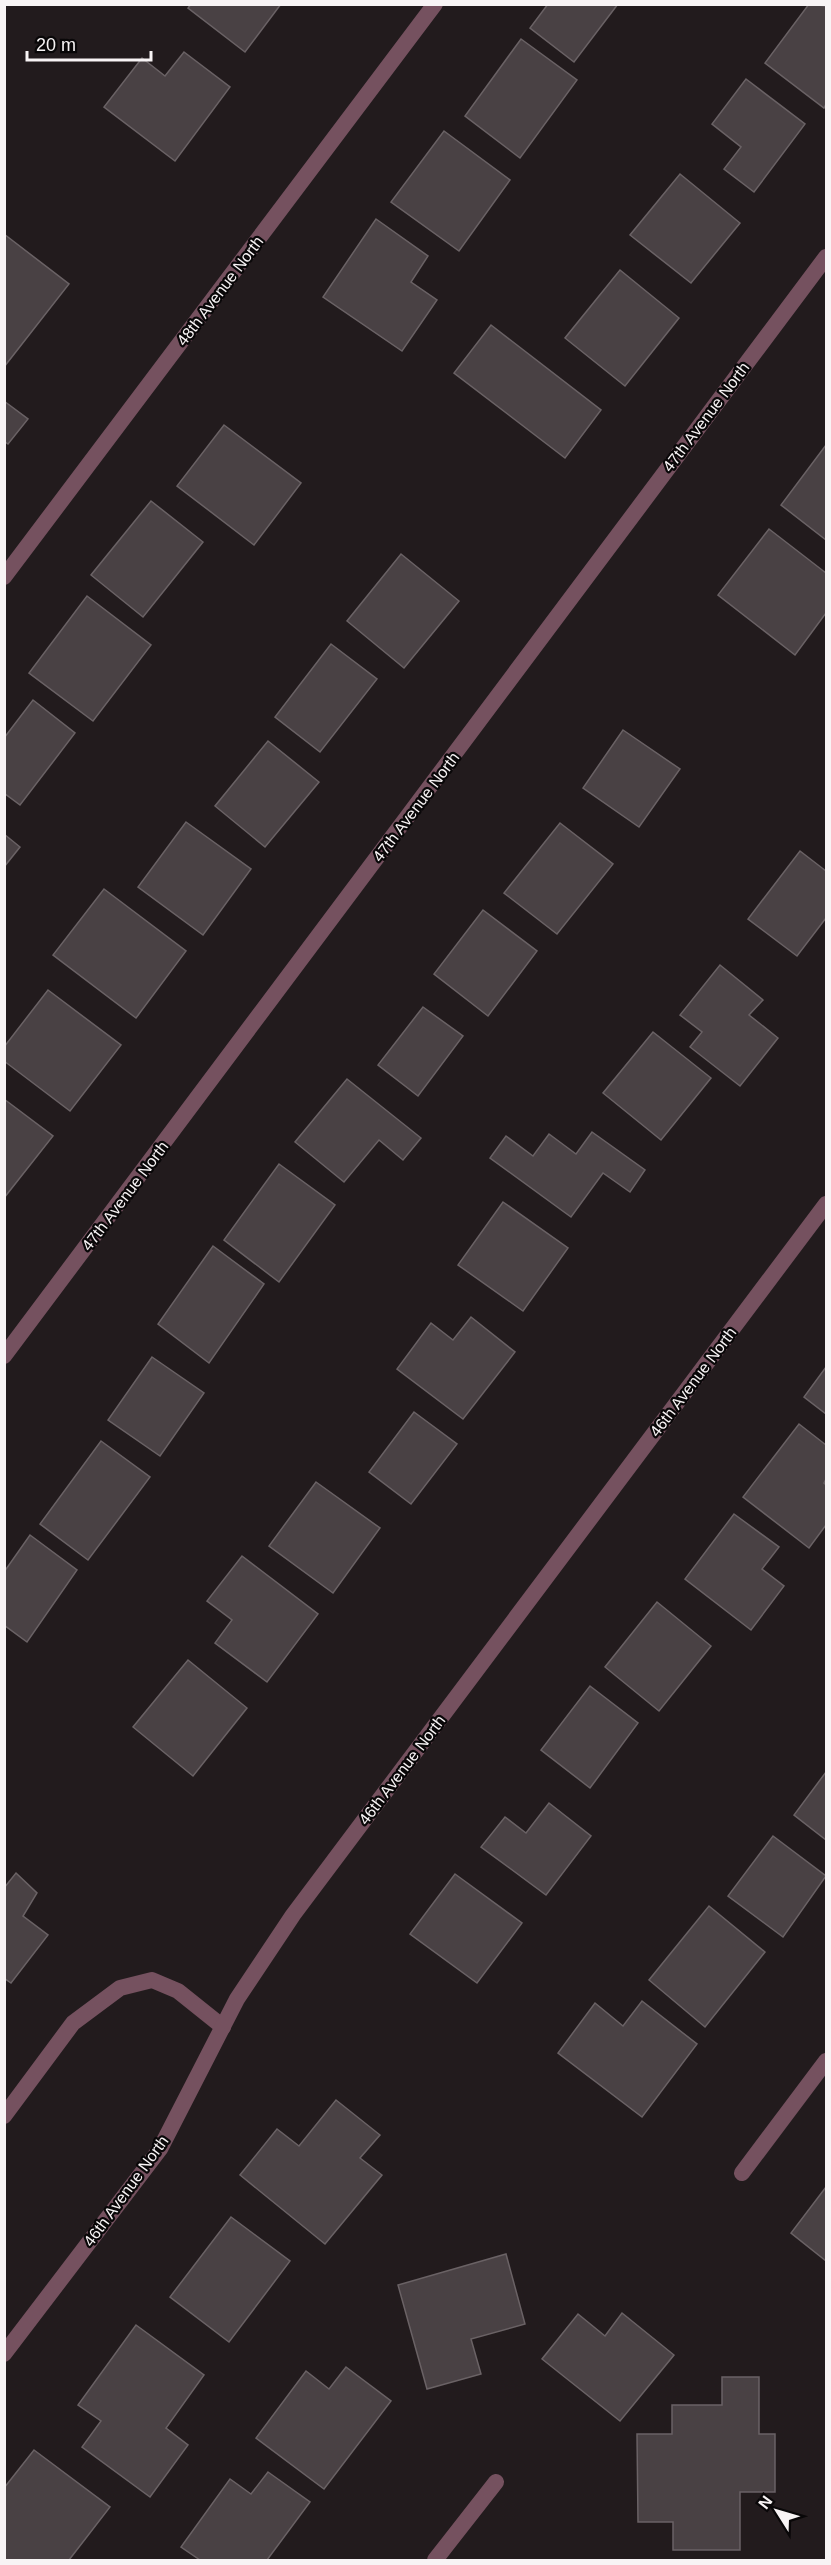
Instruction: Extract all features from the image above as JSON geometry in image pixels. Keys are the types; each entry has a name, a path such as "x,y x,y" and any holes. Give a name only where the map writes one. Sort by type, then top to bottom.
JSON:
{"street":[{"name":"48th Avenue North","path":"4,577 435,4"},
{"name":"47th Avenue North","path":"4,1356 826,257"},
{"name":"46th Avenue North","path":"4,2354 160,2149 237,1999 293,1915 826,1204"},
{"path":"4,2116 73,2023 120,1988 152,1980 178,1991 222,2027"},
{"path":"742,2173 826,2061"},
{"path":"435,2560 496,2482"}],"building":[{"path":"191,4 281,4 245,52 188,8"},
{"path":"548,4 618,4 574,62 530,28"},
{"path":"809,4 826,6 826,104 824,108 765,63"},
{"path":"521,39 577,80 520,158 465,116"},
{"path":"184,52 230,87 175,161 104,107 142,58 165,76"},
{"path":"746,79 805,124 754,192 724,169 741,147 712,124"},
{"path":"444,131 510,180 459,251 391,202"},
{"path":"680,174 740,223 691,283 630,235"},
{"path":"376,219 428,256 411,282 437,300 402,351 323,297"},
{"path":"4,234 69,284 4,367"},
{"path":"620,270 679,318 625,386 565,338"},
{"path":"491,325 601,410 565,458 454,373"},
{"path":"4,401 28,419 8,444 4,441"},
{"path":"224,425 301,483 254,545 177,486"},
{"path":"826,445 826,540 781,505"},
{"path":"151,501 203,542 143,617 91,575"},
{"path":"769,529 826,573 826,613 795,655 718,595"},
{"path":"401,554 459,601 404,668 347,621"},
{"path":"87,596 151,645 93,721 29,673"},
{"path":"331,644 377,679 320,752 275,717"},
{"path":"33,700 75,733 20,805 4,793 4,738"},
{"path":"623,730 680,769 639,827 583,788"},
{"path":"268,741 319,782 265,847 215,806"},
{"path":"186,822 251,869 203,935 138,887"},
{"path":"560,823 613,864 557,934 504,893"},
{"path":"4,834 20,847 4,867"},
{"path":"800,851 826,871 826,918 797,956 748,919"},
{"path":"104,889 186,951 136,1018 53,955"},
{"path":"483,910 537,951 488,1016 434,974"},
{"path":"720,965 763,1000 749,1015 778,1038 740,1086 690,1047 702,1032 680,1015"},
{"path":"48,990 121,1045 70,1111 4,1061 4,1047"},
{"path":"423,1007 463,1036 418,1096 378,1065"},
{"path":"653,1032 711,1078 661,1140 603,1093"},
{"path":"347,1079 421,1138 403,1160 379,1140 344,1182 295,1142"},
{"path":"4,1099 53,1136 4,1198"},
{"path":"592,1132 645,1170 630,1192 603,1173 571,1217 490,1158 506,1136 533,1156 549,1134 576,1154"},
{"path":"279,1164 335,1205 279,1282 224,1240"},
{"path":"503,1202 568,1248 523,1311 458,1265"},
{"path":"213,1246 264,1284 209,1363 158,1324"},
{"path":"471,1317 515,1352 463,1419 397,1369 431,1323 453,1340"},
{"path":"152,1357 204,1393 160,1456 108,1420"},
{"path":"826,1367 826,1414 804,1397"},
{"path":"414,1412 457,1444 411,1504 369,1472"},
{"path":"799,1424 826,1445 824,1483 826,1485 826,1525 809,1548 743,1497"},
{"path":"101,1441 150,1477 88,1560 40,1524"},
{"path":"316,1482 380,1528 333,1593 269,1546"},
{"path":"734,1514 779,1547 762,1569 784,1586 751,1630 685,1579"},
{"path":"30,1535 77,1570 27,1642 4,1625 4,1572"},
{"path":"242,1556 318,1614 267,1682 215,1643 232,1620 207,1601"},
{"path":"657,1602 711,1646 659,1711 605,1667"},
{"path":"188,1660 247,1708 193,1776 133,1727"},
{"path":"590,1686 638,1723 590,1788 541,1750"},
{"path":"826,1772 826,1840 794,1815"},
{"path":"549,1803 591,1836 546,1895 481,1847 505,1817 526,1833"},
{"path":"773,1836 826,1876 783,1937 728,1896"},
{"path":"16,1873 37,1893 23,1916 48,1935 11,1983 4,1978 4,1888"},
{"path":"455,1874 522,1923 477,1983 410,1934"},
{"path":"709,1906 765,1952 705,2027 649,1980"},
{"path":"642,2001 697,2044 642,2117 558,2053 595,2003 623,2026"},
{"path":"336,2100 380,2135 360,2158 382,2175 325,2244 240,2175 277,2129 299,2146"},
{"path":"826,2187 826,2261 791,2233"},
{"path":"231,2217 290,2261 229,2342 170,2297"},
{"path":"506,2254 525,2324 471,2339 481,2374 427,2389 398,2285"},
{"path":"622,2313 674,2355 620,2421 542,2359 578,2314 605,2336"},
{"path":"136,2325 204,2375 166,2428 188,2445 150,2497 82,2447 101,2421 78,2405"},
{"path":"346,2367 391,2401 324,2489 256,2438 306,2371 329,2389"},
{"path":"722,2377 759,2377 759,2434 775,2434 775,2492 740,2492 740,2550 673,2550 673,2522 638,2522 637,2434 672,2434 672,2405 722,2405"},
{"path":"34,2450 110,2507 69,2560 4,2560 4,2488"},
{"path":"268,2472 310,2502 267,2560 200,2560 181,2547 230,2479 251,2494"}]}
